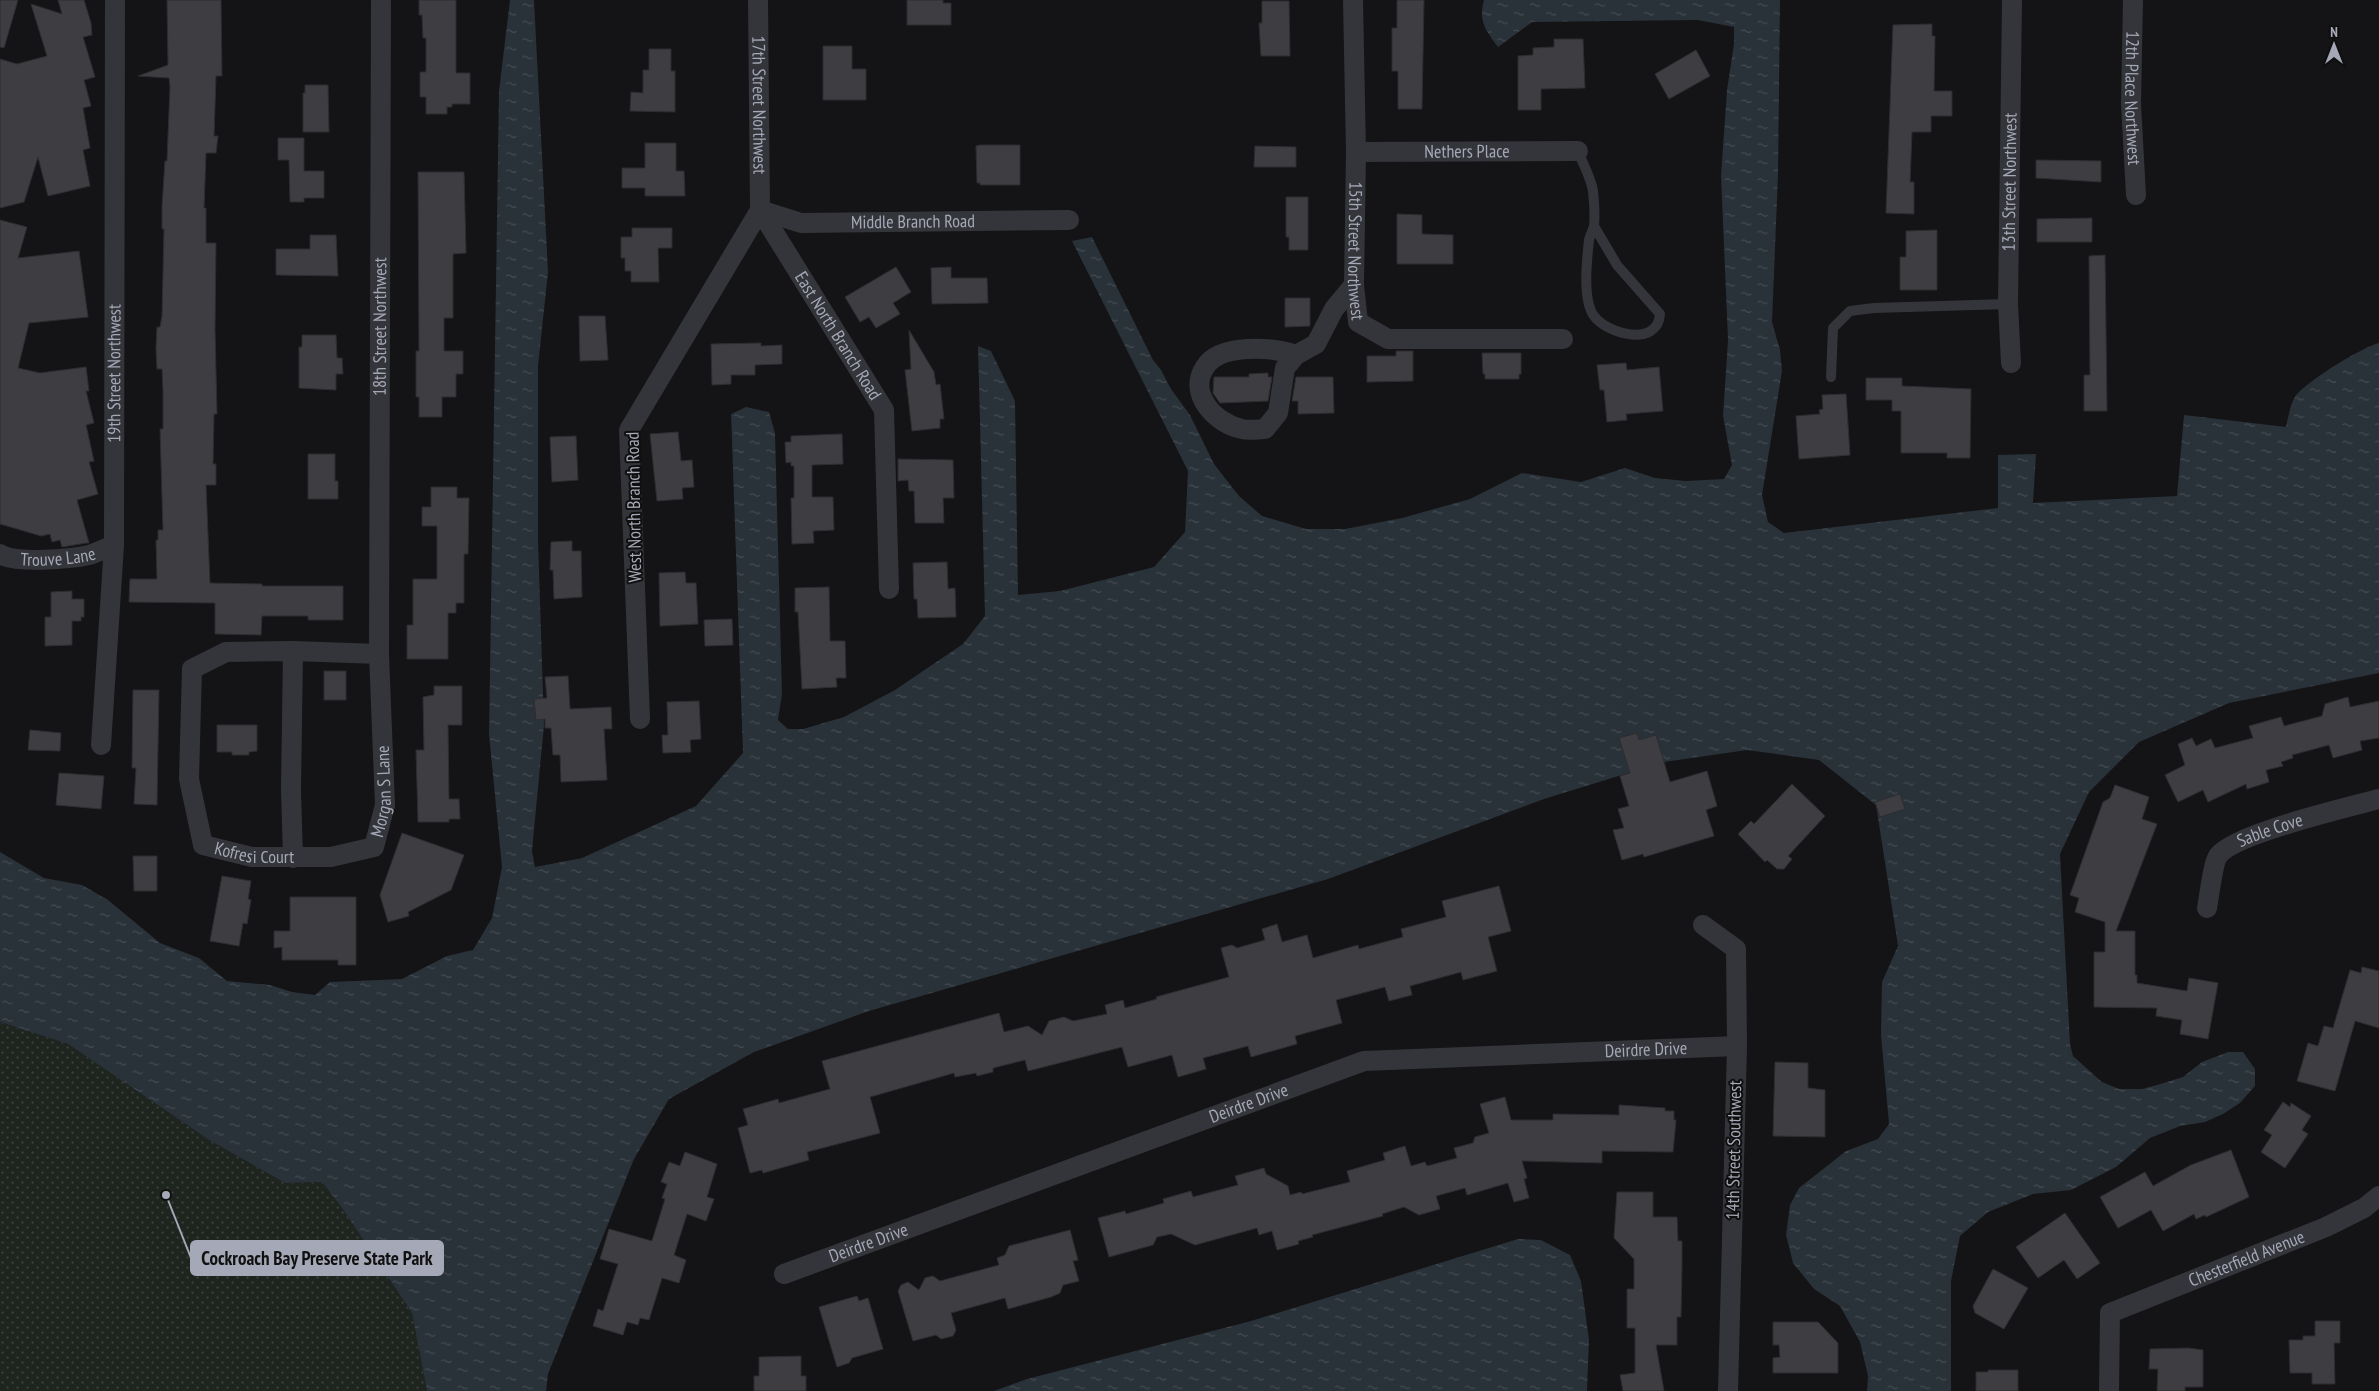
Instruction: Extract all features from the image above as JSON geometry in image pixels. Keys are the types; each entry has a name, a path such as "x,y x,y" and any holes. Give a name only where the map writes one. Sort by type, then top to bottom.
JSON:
{"street":[{"name":"19th Street Northwest","path":"101,745 114,545 115,0"},
{"name":"18th Street Northwest","path":"379,654 381,0"},
{"name":"17th Street Northwest","path":"758,0 760,210"},
{"name":"15th Street Northwest","path":"1353,0 1356,152 1354,285 1358,322 1388,339 1563,339"},
{"name":"13th Street Northwest","path":"2011,363 2008,304 2012,0"},
{"name":"12th Place Northwest","path":"2133,0 2132,104 2136,195"},
{"name":"Nethers Place","path":"1356,152 1578,151"},
{"name":"Middle Branch Road","path":"760,210 801,223 1069,220"},
{"name":"East North Branch Road","path":"760,210 884,410 889,588"},
{"name":"West North Branch Road","path":"640,719 630,430 760,210"},
{"path":"1296,354 1257,348 1235,350 1216,357 1205,366 1201,376 1202,398 1210,411 1219,419 1242,429 1265,429 1278,413 1285,368 1296,354 1316,344 1334,309 1354,285"},
{"name":"Trouve Lane","path":"0,554 5,558 42,559 89,555 114,545"},
{"name":"Kofresi Court","path":"293,651 291,790 293,858 252,858 203,845 189,779 192,669 226,652 293,651 379,654"},
{"name":"Morgan S Lane","path":"293,858 331,857 374,847 385,804 379,654"},
{"name":"Sable Cove","path":"2207,908 2218,856 2232,844 2379,799"},
{"name":"14th Street Southwest","path":"1704,925 1736,949 1737,1046 1728,1391"},
{"name":"Deirdre Drive","path":"784,1274 1364,1061 1737,1046"},
{"name":"Chesterfield Avenue","path":"2109,1391 2110,1313 2326,1227 2364,1208 2379,1196"}],"lane":[{"path":"1578,151 1593,191 1594,226 1589,238 1587,271 1587,296 1593,315 1606,329 1643,335 1653,331 1659,323 1660,314 1617,265 1594,226"},
{"path":"1831,377 1834,328 1850,311 1874,308 2008,304"}],"shaded area":[{"path":"0,1022 68,1044 209,1140 285,1183 322,1182 342,1208 412,1313 427,1391 0,1391"}],"water":[{"path":"510,0 534,0 548,272 538,366 538,540 544,725 532,851 535,867 582,858 696,806 743,753 731,414 746,407 769,412 775,433 782,694 778,720 788,729 803,729 844,717 895,690 963,644 985,616 978,346 991,351 1015,401 1018,595 1060,591 1154,567 1185,532 1188,471 1072,241 1092,237 1153,360 1190,415 1214,464 1239,496 1262,516 1306,529 1345,529 1402,518 1470,499 1522,473 1581,482 1625,468 1655,478 1686,481 1724,479 1732,465 1723,416 1728,340 1721,176 1734,27 1698,20 1532,22 1498,47 1484,25 1482,8 1484,0 1780,0 1778,175 1772,322 1780,350 1782,371 1762,495 1768,522 1784,533 1998,508 1998,455 2036,454 2033,503 2177,496 2184,415 2286,427 2292,404 2300,391 2334,366 2360,351 2379,343 2379,673 2229,703 2139,742 2089,792 2060,854 2070,1044 2073,1056 2102,1082 2119,1089 2142,1089 2183,1077 2202,1062 2228,1052 2243,1052 2255,1069 2255,1086 2240,1103 2223,1114 2205,1122 2180,1126 2150,1138 2116,1167 2071,1190 2033,1194 1988,1212 1960,1236 1951,1281 1951,1391 1867,1391 1868,1376 1860,1342 1840,1306 1814,1289 1793,1263 1786,1235 1790,1205 1799,1188 1846,1151 1878,1139 1889,1124 1881,1035 1882,982 1898,946 1876,805 1819,760 1747,750 1664,762 1544,799 1328,879 869,1011 754,1052 669,1099 634,1159 548,1374 546,1391 427,1391 412,1313 342,1208 322,1182 285,1183 209,1140 68,1044 0,1022 0,852 44,878 82,885 108,900 160,943 199,958 227,981 270,985 292,992 315,995 330,982 402,979 447,956 473,950 492,918 502,867 489,734 499,91"},
{"path":"1518,1239 1541,1240 1570,1255 1581,1281 1589,1340 1587,1391 994,1391 1027,1379 1251,1321"}],"building":[{"path":"0,0 18,0 4,48 0,47"},
{"path":"58,0 84,0 91,23 92,35 83,37 95,77 84,80 91,106 83,108 90,148 83,150 90,186 48,196 38,157 24,202 0,208 0,59 17,64 47,56 31,4 62,14"},
{"path":"167,0 221,0 222,76 216,76 214,136 218,136 216,153 206,153 204,208 206,208 206,243 216,243 215,330 217,414 214,414 213,464 216,464 216,485 206,485 210,583 262,584 262,586 343,586 343,620 308,620 308,616 262,616 261,635 215,634 215,603 129,602 130,579 157,579 156,540 158,540 158,530 163,530 160,429 163,429 163,390 162,369 157,369 156,349 157,327 160,327 162,316 164,229 162,229 162,207 165,161 167,161 170,87 169,78 138,76 168,65"},
{"path":"419,0 456,0 456,73 470,73 470,104 452,104 452,107 447,107 447,114 426,114 426,97 420,97 420,72 426,72 426,38 423,38 422,15 419,15"},
{"path":"907,0 943,0 943,3 951,3 951,25 907,25"},
{"path":"1397,0 1424,0 1422,109 1398,109 1398,71 1392,71 1392,28 1397,28"},
{"path":"1262,1 1289,1 1290,56 1261,56 1259,23 1262,23"},
{"path":"1932,24 1932,36 1935,36 1934,91 1952,91 1952,116 1931,116 1931,132 1912,132 1910,182 1914,182 1914,214 1886,213 1893,25"},
{"path":"1554,39 1583,39 1585,88 1541,89 1541,110 1518,110 1518,56 1533,55 1533,48 1554,47"},
{"path":"823,46 852,46 852,69 866,69 866,100 823,100"},
{"path":"649,49 671,49 671,71 675,71 675,112 630,111 631,92 643,93 643,70 649,70"},
{"path":"1696,50 1710,76 1669,99 1655,74"},
{"path":"305,85 328,85 329,132 303,132 303,93 305,93"},
{"path":"278,138 304,138 304,171 324,171 324,198 304,198 304,202 290,202 289,160 278,160"},
{"path":"645,143 676,143 676,171 684,171 685,196 645,196 645,188 622,188 622,168 645,168"},
{"path":"1020,145 1020,185 980,185 980,183 977,183 976,146"},
{"path":"1255,146 1296,147 1296,167 1254,167"},
{"path":"2036,160 2101,161 2101,182 2036,178"},
{"path":"418,172 464,172 466,253 453,254 453,318 444,318 444,351 463,351 463,374 456,374 456,397 442,397 442,417 419,417 419,397 416,397 416,351 419,351"},
{"path":"1286,197 1308,197 1308,250 1289,250 1289,237 1286,237"},
{"path":"1397,214 1422,215 1422,234 1453,235 1453,264 1397,264"},
{"path":"2092,218 2092,242 2037,242 2037,219"},
{"path":"0,220 27,227 18,258 79,251 88,317 29,323 18,368 40,373 86,367 89,391 86,391 94,423 86,425 94,461 89,462 98,494 77,500 89,543 62,547 60,540 52,542 50,534 41,536 0,524"},
{"path":"632,228 672,228 672,248 658,248 659,282 631,282 631,271 625,271 625,258 621,258 621,237 632,237"},
{"path":"1937,230 1937,290 1900,290 1900,257 1906,257 1906,231"},
{"path":"310,235 336,235 338,276 276,275 276,249 310,249"},
{"path":"2105,255 2107,411 2084,411 2084,375 2090,375 2089,256"},
{"path":"896,267 911,292 893,303 900,314 876,328 869,317 860,322 845,297"},
{"path":"951,267 951,278 987,278 988,303 932,304 931,268"},
{"path":"1285,298 1310,298 1310,326 1285,327"},
{"path":"579,316 605,316 608,360 580,361"},
{"path":"909,330 934,372 936,385 940,384 944,419 940,419 940,428 912,431 905,370 911,369"},
{"path":"302,335 336,335 337,358 342,358 343,374 336,374 336,390 299,388 299,347 302,347"},
{"path":"761,343 761,346 782,345 782,364 755,365 755,375 731,375 731,384 712,385 711,344"},
{"path":"1396,351 1413,351 1413,381 1367,382 1367,356 1396,356"},
{"path":"1482,353 1521,353 1521,374 1519,374 1519,379 1485,379"},
{"path":"1626,363 1627,370 1659,367 1663,411 1626,414 1627,420 1607,422 1604,390 1600,390 1597,365"},
{"path":"1268,373 1268,377 1272,377 1268,401 1220,403 1213,393 1214,377 1249,377 1249,374"},
{"path":"1296,377 1333,377 1334,413 1298,414 1298,401 1292,401"},
{"path":"1866,378 1902,378 1902,386 1971,389 1970,458 1947,458 1947,453 1901,453 1901,411 1892,411 1892,400 1866,400"},
{"path":"1846,394 1850,455 1799,459 1796,416 1820,414 1819,410 1823,409 1822,395"},
{"path":"678,432 681,461 692,460 694,487 682,488 683,499 657,501 650,434"},
{"path":"842,434 843,464 812,465 812,497 833,497 834,530 813,531 814,543 792,544 791,498 794,498 794,466 791,466 791,462 786,463 785,442 791,442 791,436"},
{"path":"576,436 578,480 552,482 550,437"},
{"path":"308,454 335,454 335,481 338,481 338,499 308,499"},
{"path":"898,459 953,460 954,498 943,498 944,523 915,523 914,491 909,491 908,480 898,481"},
{"path":"431,487 457,487 457,498 469,498 468,554 464,554 464,603 456,603 456,613 448,613 448,659 407,659 407,625 413,625 413,579 437,579 437,526 422,526 422,507 431,507"},
{"path":"572,541 572,551 581,551 582,597 554,599 553,570 550,570 551,542"},
{"path":"947,562 948,589 955,588 956,617 918,618 917,599 914,599 913,563"},
{"path":"685,572 686,583 696,583 698,624 660,626 659,573"},
{"path":"829,587 830,641 845,641 846,678 836,678 837,687 802,689 798,612 795,612 795,588"},
{"path":"72,591 72,599 84,599 84,617 81,617 81,621 72,621 72,645 45,646 45,617 51,617 51,592"},
{"path":"732,619 733,645 705,646 704,620"},
{"path":"324,671 346,671 346,700 324,700"},
{"path":"568,676 570,709 611,707 612,729 604,729 607,780 561,782 560,755 553,755 551,728 545,728 545,719 536,720 534,699 547,698 545,677"},
{"path":"434,686 462,686 462,725 448,725 449,799 459,799 460,819 449,819 449,822 418,822 416,750 424,750 423,697 434,695"},
{"path":"133,690 159,690 157,805 134,804 136,768 132,768"},
{"path":"2348,697 2350,707 2379,701 2379,738 2360,741 2362,750 2333,758 2329,745 2292,755 2293,758 2281,762 2283,766 2266,770 2269,782 2247,789 2246,784 2208,802 2203,790 2178,802 2165,775 2185,765 2178,744 2192,738 2196,746 2211,739 2215,748 2253,738 2249,726 2281,717 2284,726 2322,716 2325,704"},
{"path":"699,701 701,739 690,740 691,752 663,753 662,735 668,735 667,702"},
{"path":"217,725 257,725 257,751 249,752 249,755 232,755 232,752 217,752"},
{"path":"30,730 61,733 60,751 28,750"},
{"path":"1637,733 1639,740 1656,735 1670,782 1707,771 1717,806 1706,810 1714,836 1644,857 1643,854 1622,860 1613,830 1624,828 1618,809 1629,806 1620,776 1630,773 1619,738"},
{"path":"59,773 104,776 101,809 56,805"},
{"path":"1792,784 1825,816 1788,856 1792,859 1784,869 1777,869 1767,860 1765,862 1738,834 1751,821 1754,824"},
{"path":"2115,785 2149,797 2142,819 2157,824 2116,931 2135,931 2135,975 2137,975 2137,983 2187,991 2189,978 2218,983 2208,1039 2180,1034 2182,1020 2156,1016 2157,1008 2094,1007 2094,952 2105,952 2105,922 2075,912 2079,898 2070,895 2103,802 2110,798"},
{"path":"1900,794 1905,809 1880,817 1875,802"},
{"path":"402,833 464,855 451,890 408,912 409,916 388,922 380,895"},
{"path":"133,856 157,856 157,891 134,891"},
{"path":"222,876 251,881 248,899 251,900 247,924 243,923 239,946 210,941"},
{"path":"1499,886 1511,931 1488,937 1497,971 1463,980 1461,972 1410,986 1412,995 1389,1001 1385,987 1336,1000 1342,1023 1295,1036 1297,1044 1251,1057 1248,1046 1203,1058 1206,1069 1178,1077 1172,1055 1128,1067 1122,1047 1028,1071 1025,1060 993,1068 993,1072 977,1076 976,1073 955,1077 954,1073 870,1097 880,1133 807,1152 809,1160 763,1173 762,1170 750,1173 738,1128 748,1125 743,1109 778,1099 779,1103 830,1089 822,1061 999,1013 1004,1032 1028,1026 1042,1035 1049,1021 1064,1017 1073,1021 1107,1014 1105,1005 1123,1000 1125,1008 1157,999 1156,997 1229,977 1221,948 1232,945 1237,948 1265,940 1262,929 1277,924 1282,942 1307,935 1313,958 1358,945 1359,949 1403,937 1401,929 1446,917 1442,901"},
{"path":"290,897 356,897 356,965 338,965 338,960 282,960 282,947 274,948 274,931 290,931"},
{"path":"2362,967 2379,971 2379,1028 2355,1021 2335,1091 2297,1081 2308,1043 2318,1046 2324,1026 2333,1028 2350,970 2361,973"},
{"path":"1775,1062 1808,1063 1808,1088 1825,1090 1825,1137 1773,1136"},
{"path":"1505,1097 1511,1120 1553,1120 1553,1114 1619,1115 1619,1105 1665,1108 1665,1111 1674,1111 1674,1120 1676,1120 1673,1152 1602,1151 1602,1163 1522,1161 1527,1178 1524,1179 1529,1198 1514,1202 1508,1183 1467,1195 1465,1188 1436,1196 1440,1209 1419,1215 1404,1207 1382,1214 1383,1216 1312,1235 1313,1237 1298,1241 1299,1244 1277,1250 1272,1231 1259,1235 1257,1228 1195,1245 1171,1234 1157,1237 1153,1245 1109,1257 1098,1218 1125,1211 1126,1214 1164,1203 1163,1199 1191,1191 1193,1197 1238,1185 1235,1176 1264,1168 1266,1174 1288,1186 1290,1195 1301,1192 1302,1194 1350,1182 1347,1171 1385,1160 1383,1153 1405,1146 1411,1166 1425,1162 1427,1166 1457,1158 1454,1148 1473,1143 1475,1137 1489,1133 1480,1104"},
{"path":"2283,1102 2290,1107 2291,1103 2311,1116 2302,1130 2308,1134 2285,1168 2261,1152 2272,1135 2264,1130"},
{"path":"2231,1150 2249,1197 2206,1217 2205,1215 2196,1219 2194,1214 2163,1231 2151,1210 2118,1228 2100,1197 2145,1172 2153,1186 2191,1165"},
{"path":"685,1152 717,1164 707,1197 714,1199 706,1221 687,1214 674,1255 686,1260 679,1283 662,1278 649,1320 640,1318 638,1325 627,1322 623,1335 593,1326 598,1309 603,1311 618,1264 600,1259 609,1229 652,1241 665,1199 662,1198 667,1184 661,1182 669,1162 680,1166"},
{"path":"1617,1192 1653,1192 1653,1217 1677,1217 1678,1241 1682,1241 1681,1317 1677,1317 1677,1345 1656,1345 1664,1391 1623,1391 1620,1375 1635,1373 1635,1328 1627,1328 1627,1289 1634,1289 1634,1259 1614,1238"},
{"path":"2065,1213 2100,1263 2077,1279 2064,1260 2038,1278 2016,1247"},
{"path":"1070,1230 1078,1260 1073,1261 1079,1281 1063,1285 1060,1293 1051,1297 1008,1309 1005,1298 951,1313 956,1330 953,1336 941,1339 936,1335 913,1341 898,1291 901,1285 908,1282 919,1290 925,1278 933,1276 940,1281 999,1265 997,1258 1005,1255 1009,1246"},
{"path":"1993,1269 2028,1288 2004,1329 1975,1313 1973,1306"},
{"path":"857,1296 859,1301 868,1298 883,1349 852,1358 849,1363 837,1367 819,1307"},
{"path":"2315,1321 2340,1321 2340,1343 2334,1343 2335,1384 2312,1384 2312,1373 2290,1373 2289,1340 2303,1340 2303,1336 2315,1336"},
{"path":"1773,1322 1818,1322 1838,1343 1838,1373 1773,1373 1773,1358 1780,1357 1779,1345 1773,1345"},
{"path":"2188,1348 2203,1350 2203,1387 2185,1387 2185,1391 2157,1391 2158,1369 2149,1369 2150,1349"},
{"path":"801,1356 801,1376 806,1376 806,1391 754,1391 754,1376 759,1376 759,1357"},
{"path":"1988,1370 2018,1370 2018,1391 1976,1391 1976,1372 1988,1372"}],"place":[{"name":"Cockroach Bay Preserve State Park","path":"166,1195"}]}
